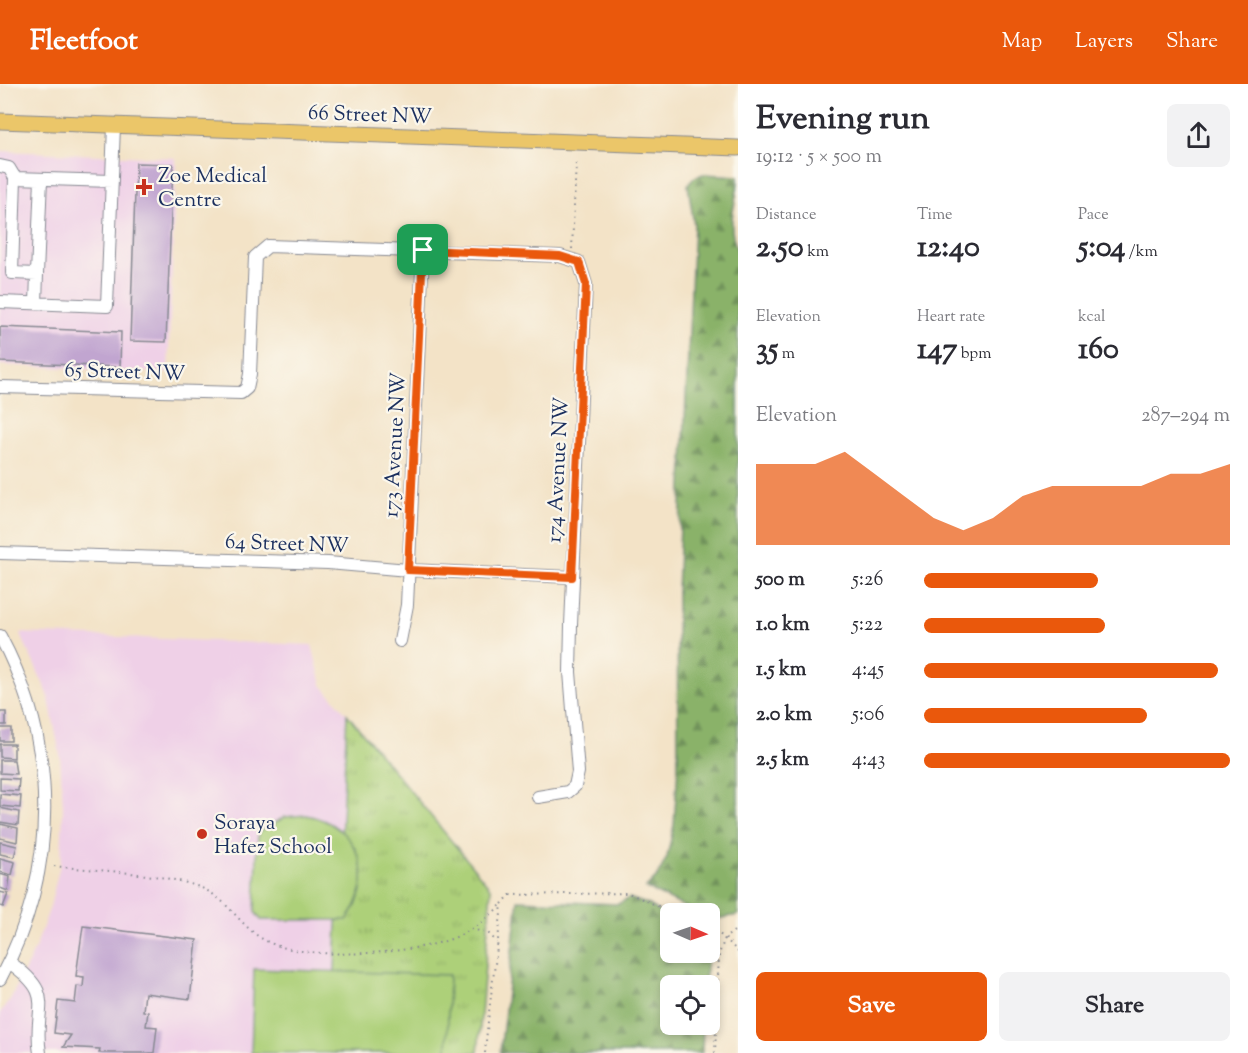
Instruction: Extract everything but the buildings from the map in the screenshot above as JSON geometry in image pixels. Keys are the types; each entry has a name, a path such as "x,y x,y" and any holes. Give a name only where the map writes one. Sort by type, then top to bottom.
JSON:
{"main road":[{"name":"66 Street NW","path":"0,122 738,148"}],"street":[{"path":"0,302 107,306 114,126"},
{"path":"0,166 9,168 15,178 6,272 37,274"},
{"path":"15,178 112,181"},
{"path":"36,303 40,179"},
{"name":"65 Street NW","path":"0,387 233,394 247,388 250,374 253,267 255,257 260,250 278,244 423,250"},
{"path":"423,250 575,260"},
{"name":"173 Avenue NW","path":"400,641 407,605 423,250"},
{"name":"174 Avenue NW","path":"538,797 568,792 575,786 578,772 570,672 572,577 586,284 575,260"},
{"name":"64 Street NW","path":"0,553 328,563 408,570 572,577"},
{"path":"0,636 17,669 32,719 45,801 45,829 36,891 9,962 0,979"},
{"path":"9,962 37,985 42,1002 38,1041 40,1053"}],"path":[{"path":"575,260 576,161"},
{"path":"54,866 188,883 225,901 243,923 260,937 274,944 303,951 347,953 408,948 446,941 471,929 510,896 628,893 660,907"},
{"path":"485,1053 491,983 496,966 502,904"},
{"path":"715,1053 719,954 725,938 738,928"},
{"path":"471,929 488,933 498,943"},
{"path":"720,935 738,952"}],"shaded area":[{"path":"0,151 176,158 168,373 0,365"},
{"name":"Soraya Hafez School","path":"20,633 312,645 322,685 347,714 331,1053 0,1053 0,1013 11,998 35,949 50,907 61,860 63,808 60,755 48,694"}],"green space":[{"path":"703,174 738,176 732,230 738,252 738,915 720,918 720,903 677,903 646,888 657,877 667,857 674,825 678,766 677,592 694,225 688,185 693,178"},
{"path":"347,714 491,889 478,1053 331,1053"},
{"path":"306,815 324,820 339,829 350,841 358,855 362,871 357,904 347,920 261,920 255,912 258,832 285,817"},
{"path":"629,898 647,904 660,912 660,963 707,963 706,975 660,975 660,1035 703,1035 702,1053 500,1053 518,900 618,904"},
{"path":"254,969 449,975 447,1053 251,1053"}],"place":[{"name":"Zoe Medical Centre","path":"144,187"},
{"name":"Soraya Hafez School","path":"202,834"}],"route":[{"path":"423,250 571,257 579,262 584,272 586,284 572,577 408,570 423,250"}]}
